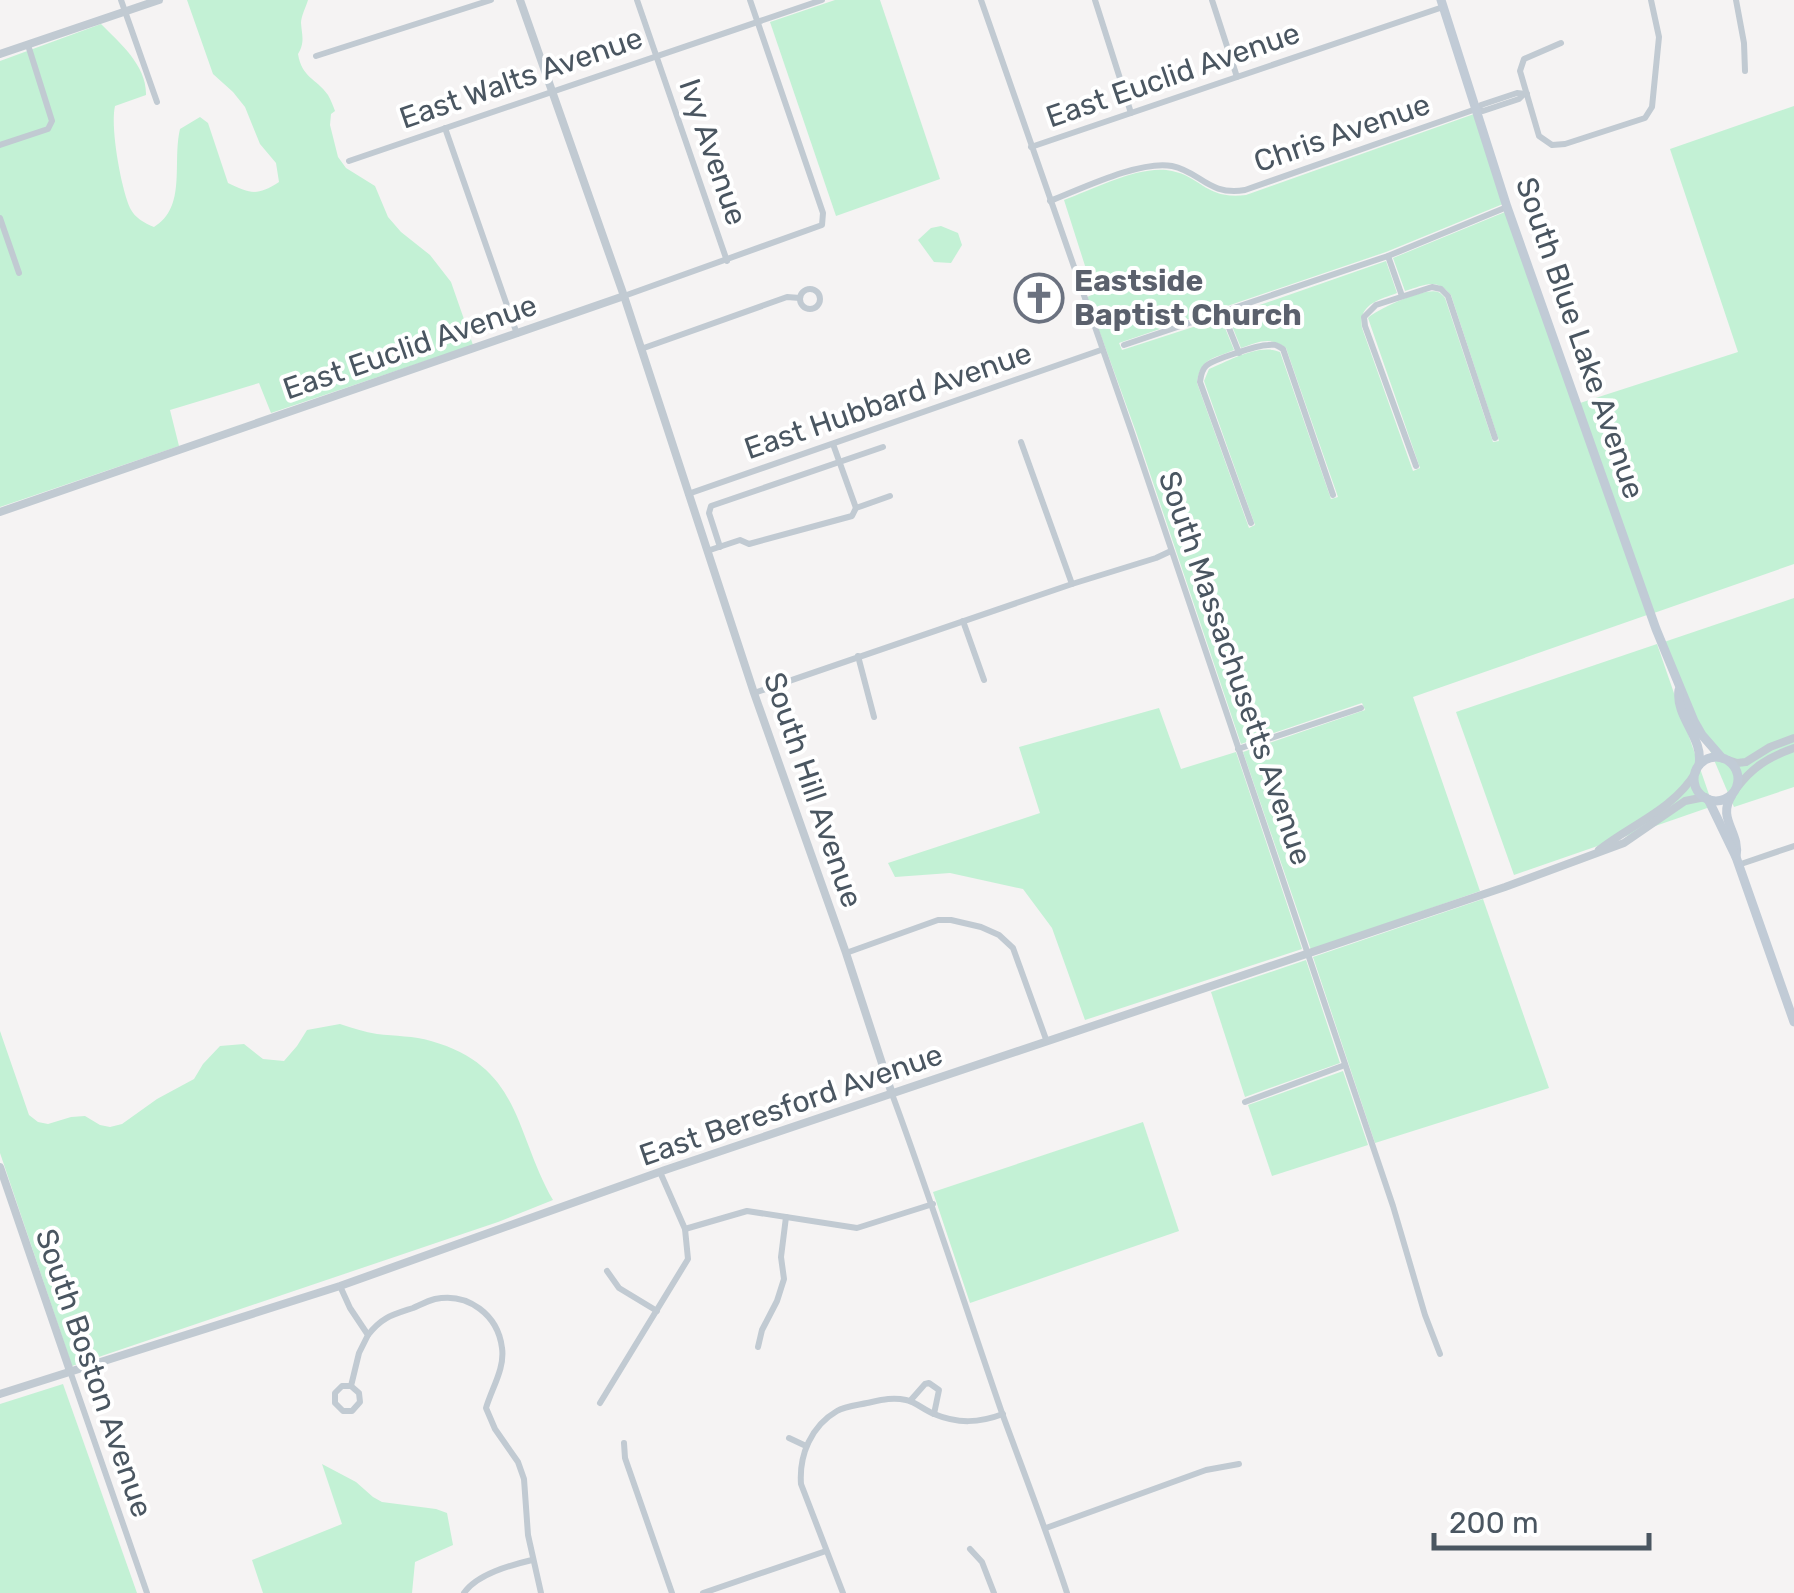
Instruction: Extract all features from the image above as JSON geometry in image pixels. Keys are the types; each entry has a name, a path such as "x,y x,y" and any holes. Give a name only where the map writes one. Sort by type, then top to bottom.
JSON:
{"main road":[{"name":"South Blue Lake Avenue","path":"1442,4 1507,207 1656,629 1679,690 1702,735 1725,759"},
{"name":"South Blue Lake Avenue","path":"1679,690 1680,706 1701,755 1698,768"},
{"path":"1737,861 1737,846 1725,813 1738,776 1725,759 1709,758 1698,768 1696,786 1706,798 1737,861 1794,1022"},
{"path":"1706,798 1721,800 1734,791"}],"street":[{"path":"121,0 156,102"},
{"path":"0,54 159,0"},
{"path":"316,56 490,0"},
{"name":"South Hill Avenue","path":"520,0 624,296 754,693 1067,1593"},
{"name":"Ivy Avenue","path":"637,0 726,261"},
{"path":"750,0 758,22"},
{"name":"East Walts Avenue","path":"349,161 822,0"},
{"name":"South Massachusetts Avenue","path":"980,0 1132,434 1440,1354"},
{"path":"1095,0 1132,112"},
{"path":"1212,0 1236,77"},
{"path":"1561,43 1524,59 1520,71 1540,136 1552,145 1565,144 1646,118 1652,107 1659,38 1651,0"},
{"path":"1736,0 1745,71"},
{"name":"East Euclid Avenue","path":"1031,146 1442,4"},
{"name":"East Euclid Avenue","path":"0,512 822,225 823,213 758,22"},
{"path":"0,145 48,129 52,121 28,45"},
{"name":"Chris Avenue","path":"1050,200 1156,165 1180,169 1217,190 1245,190 1478,109 1480,105 1525,94"},
{"path":"446,128 516,334"},
{"path":"1124,345 1388,256 1507,207"},
{"path":"0,218 19,273"},
{"path":"1388,256 1402,296"},
{"path":"1416,466 1365,326 1364,317 1376,305 1432,287 1441,288 1448,296 1495,438"},
{"path":"641,349 787,297 800,298"},
{"path":"1223,313 1239,353"},
{"path":"1250,523 1200,382 1206,366 1239,353 1265,345 1283,350 1334,494"},
{"name":"East Hubbard Avenue","path":"688,494 1102,350"},
{"path":"1022,442 1072,584"},
{"path":"833,444 856,508"},
{"path":"720,546 709,513 711,506 882,447"},
{"path":"708,550 740,540 749,544 852,516 856,508 890,496"},
{"path":"754,693 1171,551"},
{"path":"963,621 984,680"},
{"path":"858,656 874,717"},
{"path":"1238,749 1360,708"},
{"path":"1725,759 1746,762 1794,738"},
{"path":"1734,791 1755,767 1794,748"},
{"name":"East Beresford Avenue","path":"1595,853 1664,807 1689,784 1698,768"},
{"name":"East Beresford Avenue","path":"0,1394 340,1286 660,1172 1505,887 1624,843 1686,801 1706,798"},
{"path":"1737,861 1794,846"},
{"path":"846,953 938,920 982,927 1013,948 1047,1042"},
{"path":"1245,1102 1345,1066"},
{"name":"South Boston Avenue","path":"0,1168 3,1188 147,1593"},
{"path":"600,1404 688,1259 686,1229 660,1172"},
{"path":"686,1229 747,1211 857,1228 933,1204"},
{"path":"758,1347 784,1279 781,1257 786,1217"},
{"path":"607,1272 619,1288 657,1311"},
{"path":"340,1286 368,1335"},
{"path":"351,1386 359,1352 368,1335 390,1315 440,1298 458,1298 474,1303 490,1318 502,1347 502,1365 486,1408 524,1479 532,1560 540,1593"},
{"path":"910,1400 924,1384 935,1386 938,1390 934,1414"},
{"path":"342,1386 351,1386 359,1393 360,1402 352,1411 343,1411 334,1396 342,1386"},
{"path":"843,1593 801,1484 806,1446 816,1428 838,1410 888,1398 910,1400 934,1414 966,1422 1003,1414"},
{"path":"789,1438 806,1446"},
{"path":"624,1443 625,1458 672,1593"},
{"path":"1046,1528 1206,1470 1239,1464"},
{"path":"970,1549 982,1562 994,1593"},
{"path":"704,1593 826,1551"},
{"path":"464,1593 470,1584 532,1560"}],"green space":[{"path":"187,0 308,0 301,20 298,54 303,68 333,105 330,125 338,157 346,168 375,186 388,217 430,255 451,282 473,345 271,413 259,383 170,410 179,446 0,507 0,61 101,24 124,47 142,74 146,95 115,106 117,157 130,208 140,220 154,227 171,208 175,196 180,129 200,117 208,123 228,183 254,192 279,182 276,163 260,144 245,107 213,74"},
{"path":"835,0 880,0 940,179 836,216 770,22"},
{"path":"1794,106 1794,564 1654,613 1580,403 1738,352 1670,149"},
{"path":"1474,114 1503,204 1386,252 1119,343 1122,350 1221,318 1234,350 1204,364 1197,383 1249,528 1255,525 1204,381 1209,369 1244,354 1280,352 1331,499 1338,497 1286,348 1270,341 1241,348 1228,316 1386,261 1397,293 1367,308 1362,328 1413,471 1420,468 1368,318 1413,296 1432,291 1445,298 1493,442 1499,441 1451,295 1435,284 1405,291 1393,258 1505,212 1647,615 1413,697 1480,891 1311,950 1243,752 1365,710 1362,703 1241,744 1087,297 1094,294 1064,200 1118,179 1160,170 1182,174 1222,194 1246,195"},
{"path":"941,226 958,233 962,245 951,263 934,262 918,240 931,228"},
{"path":"1794,598 1794,787 1734,807 1664,642"},
{"path":"1657,644 1713,806 1514,875 1456,712"},
{"path":"1159,708 1181,769 1236,752 1302,949 1085,1020 1052,928 1023,889 950,873 895,877 888,863 1040,813 1019,747"},
{"path":"1483,899 1549,1088 1375,1143 1313,957"},
{"path":"1306,960 1340,1063 1245,1097 1211,992"},
{"path":"340,1024 431,1041 483,1067 512,1105 553,1200 72,1366 0,1153 0,1031 29,1115 48,1124 85,1116 110,1127 122,1124 194,1079 220,1046 244,1044 263,1059 284,1061 307,1030"},
{"path":"1343,1071 1368,1145 1272,1176 1248,1105"},
{"path":"1143,1122 1179,1231 970,1303 933,1192"},
{"path":"63,1384 137,1593 0,1593 0,1404"},
{"path":"322,1464 382,1502 447,1513 453,1545 415,1562 412,1593 263,1593 252,1560 342,1524"}],"place":[{"name":"Eastside Baptist Church","path":"1039,298"}]}
